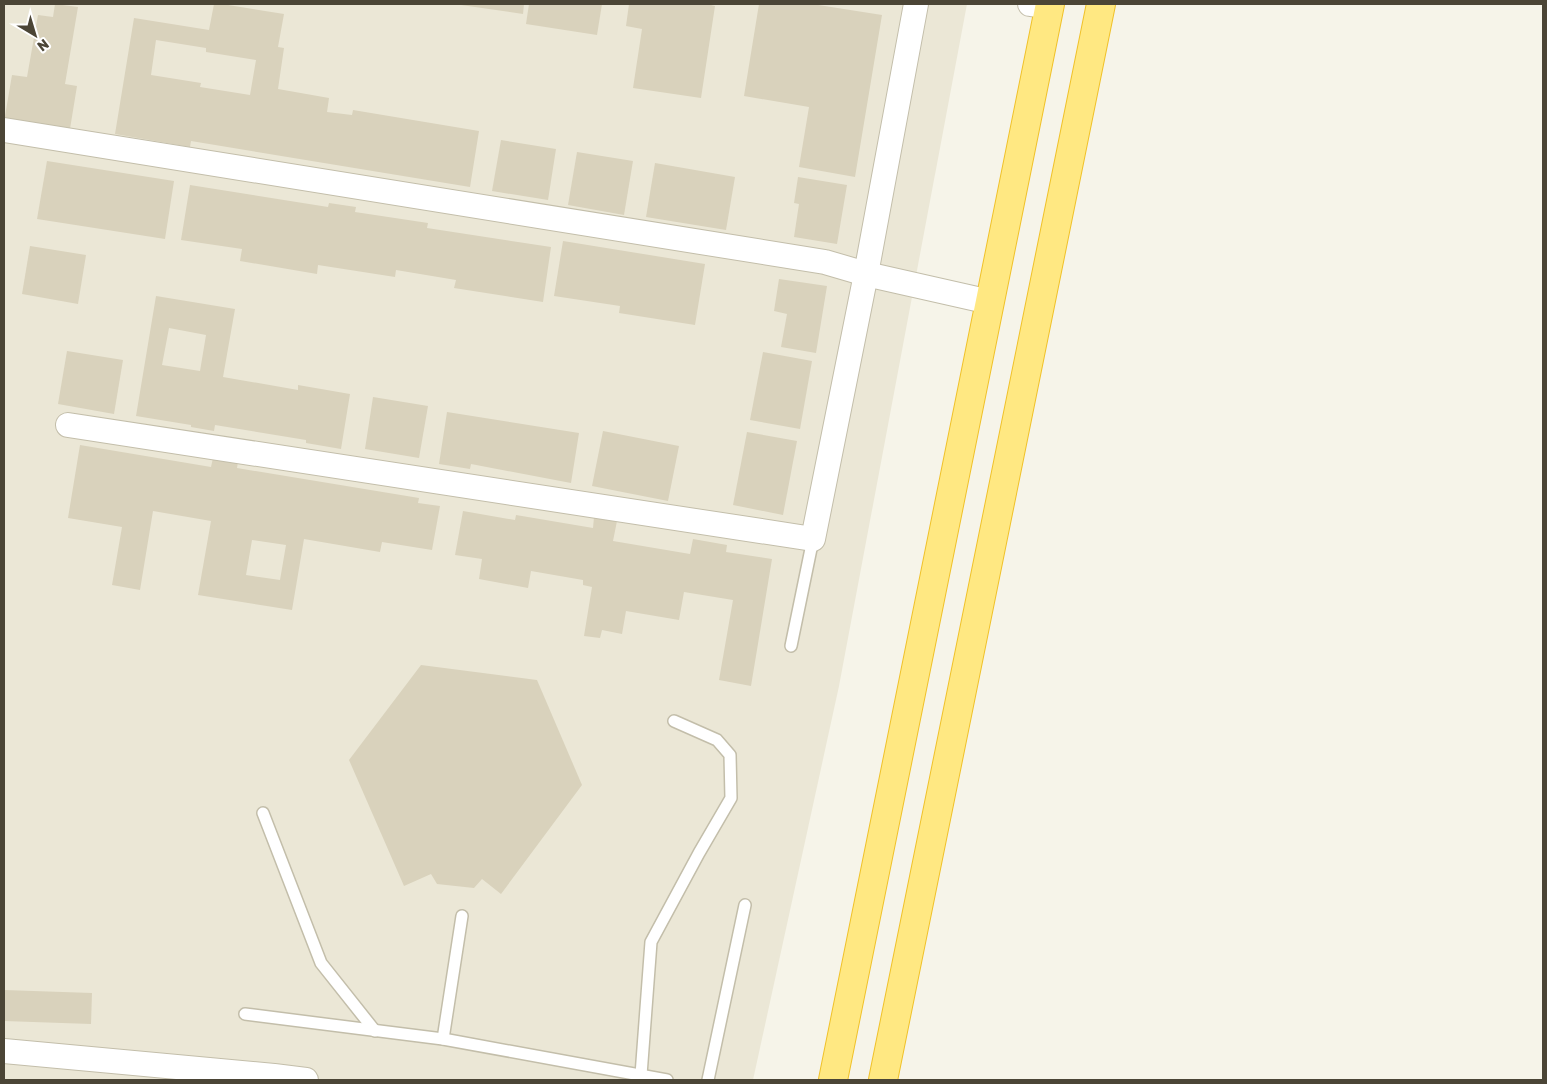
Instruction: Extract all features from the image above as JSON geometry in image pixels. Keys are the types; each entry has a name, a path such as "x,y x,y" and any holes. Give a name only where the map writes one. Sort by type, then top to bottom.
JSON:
{"highway":[{"path":"883,1080 1101,4"},
{"path":"833,1080 990,302 1043,5"}],"street":[{"path":"68,425 813,539 866,274 916,4"},
{"path":"4,130 825,262 866,274 990,302"},
{"path":"4,1051 306,1080"}],"lane":[{"path":"792,646 813,539"},
{"path":"642,1076 651,942 731,798 730,755 717,740 674,721"},
{"path":"263,813 321,963 375,1031"},
{"path":"708,1080 745,906"},
{"path":"443,1040 462,916"},
{"path":"245,1014 443,1040 667,1080"}],"shaded area":[{"path":"4,4 967,4 839,686 753,1080 4,1080"}],"building":[{"path":"55,4 78,7 65,84 77,86 69,135 4,122 12,75 27,77 38,15 53,17"},
{"path":"214,4 284,14 278,47 284,48 278,89 329,98 327,112 352,115 353,110 479,131 470,187 191,141 190,147 115,134 134,18 209,30","holes":["156,40 206,48 206,52 256,60 250,95 200,87 201,83 151,75"]},
{"path":"461,4 524,4 523,14"},
{"path":"529,4 602,4 597,35 526,24"},
{"path":"629,4 712,4 715,6 701,98 633,88 642,29 626,26"},
{"path":"759,4 812,4 882,15 855,177 799,167 809,107 744,96"},
{"path":"501,140 556,149 548,200 492,191"},
{"path":"577,152 633,161 624,215 568,205"},
{"path":"47,161 174,181 165,239 37,219"},
{"path":"655,163 735,177 726,230 646,217"},
{"path":"798,177 847,185 837,244 794,237 799,204 794,203"},
{"path":"190,185 328,207 329,203 356,207 355,212 428,223 427,228 551,247 543,302 454,288 456,280 396,270 395,277 318,265 317,274 240,261 242,249 181,240"},
{"path":"563,241 705,264 695,325 619,313 620,306 554,296"},
{"path":"30,246 86,255 78,304 22,294"},
{"path":"779,279 827,286 816,353 781,347 787,314 774,311"},
{"path":"156,296 235,309 223,377 298,390 298,385 350,394 341,449 306,443 306,440 215,425 214,431 191,427 191,425 136,416","holes":["169,328 206,335 200,371 162,365"]},
{"path":"67,351 123,360 114,414 58,404"},
{"path":"763,352 812,361 800,429 750,420"},
{"path":"373,397 428,406 419,458 365,449"},
{"path":"447,412 579,433 571,483 471,464 470,469 439,464"},
{"path":"603,431 679,446 668,501 592,486"},
{"path":"747,432 797,441 783,515 733,505"},
{"path":"80,445 211,467 213,458 238,462 237,468 419,498 418,503 440,506 432,550 382,542 380,552 304,539 292,610 198,595 211,521 153,511 140,590 112,585 122,527 68,518","holes":["252,540 286,545 280,580 246,575"]},
{"path":"463,511 515,520 516,515 593,528 594,517 617,521 613,541 690,554 693,539 727,545 726,552 772,559 751,686 719,680 733,600 684,592 679,620 626,611 622,634 602,630 600,638 584,636 592,587 583,585 583,580 531,571 528,588 479,579 482,559 455,555"},
{"path":"421,665 537,680 582,785 501,894 482,879 474,888 437,884 431,874 404,886 349,760"},
{"path":"4,990 92,993 91,1024 4,1021"}]}
